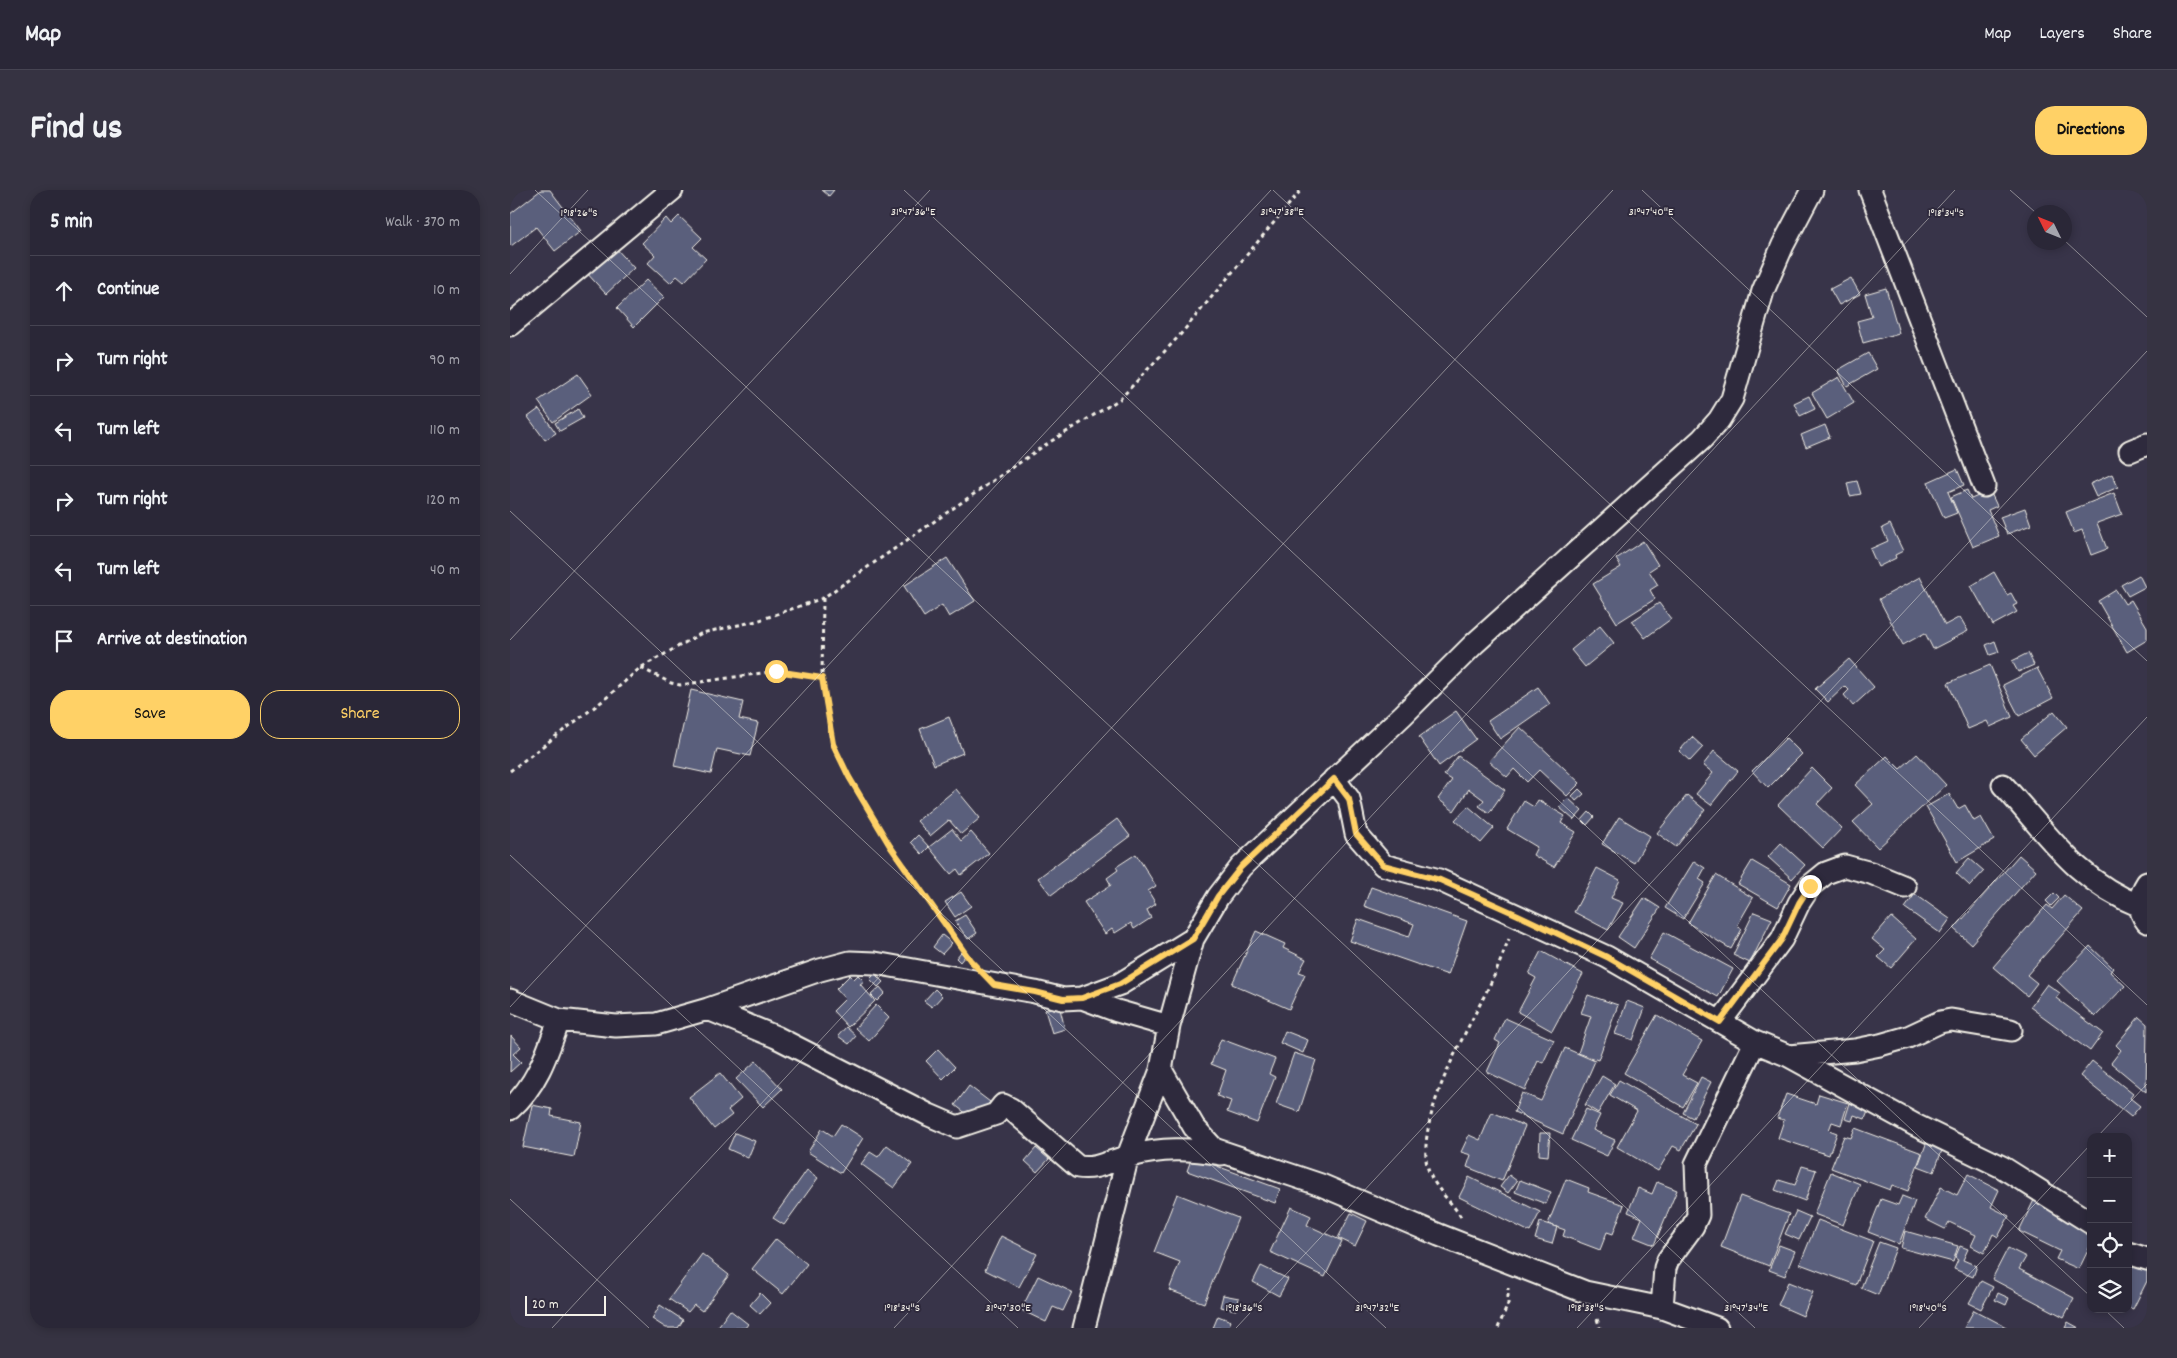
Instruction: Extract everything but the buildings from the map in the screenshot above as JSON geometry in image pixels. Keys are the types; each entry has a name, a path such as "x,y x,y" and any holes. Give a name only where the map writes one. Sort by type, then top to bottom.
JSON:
{"street":[{"path":"510,325 672,190"},
{"path":"1084,1328 1128,1156 1161,1070 1170,1026 1193,939 1218,896 1241,867 1403,715 1474,644 1702,439 1719,420 1732,399 1763,291 1783,245 1812,190"},
{"path":"1870,190 1984,486"},
{"path":"1334,779 1349,799 1356,834 1383,865 1440,880 1607,957 1755,1042 1789,1056 1915,1124 2002,1166 2087,1220"},
{"path":"2003,784 2049,837 2092,881 2143,914"},
{"path":"1720,1022 1782,939 1799,903 1810,886 1826,873 1845,866 1871,873 1905,887"},
{"path":"2143,914 2140,896 2147,883"},
{"path":"510,1000 559,1020 616,1026 656,1024 708,1009 820,970 850,962 875,963 1035,992 1063,999 1082,998 1120,984 1193,939"},
{"path":"1082,998 1117,1011 1170,1026"},
{"path":"708,1009 776,1037 929,1116 957,1127 996,1114 1003,1105 1011,1108 1078,1167 1089,1169 1101,1167 1128,1156 1189,1148 1233,1156"},
{"path":"510,1109 532,1086 542,1067 559,1020"},
{"path":"1789,1056 1854,1050 1880,1045 1908,1037 1940,1022 1951,1020 2011,1030"},
{"path":"1662,1308 1665,1268 1668,1260 1693,1226 1698,1214 1696,1164 1755,1042"},
{"path":"1161,1070 1194,1127 1214,1149 1321,1185 1585,1292 1662,1308 1717,1328"},
{"path":"2132,1254 2147,1260"}],"path":[{"path":"510,771 605,699 640,668 702,633 757,621 824,598 1045,446 1120,399 1180,335 1301,190"},
{"path":"824,598 822,678 833,744 849,777 902,862 970,960 994,985"},
{"path":"640,668 671,683 680,684 776,671 822,678"},
{"path":"1463,1220 1438,1191 1426,1160 1430,1117 1472,1016 1495,974 1518,915"},
{"path":"1498,1328 1508,1304 1507,1262"}],"route":[{"path":"776,671 822,678 827,719 833,744 849,777 890,846 970,960 994,985 1063,999 1082,998 1120,984 1193,939 1218,896 1241,867 1334,779 1349,799 1356,834 1383,865 1440,880 1518,915 1607,957 1720,1022 1782,939 1799,903 1810,886"}]}
